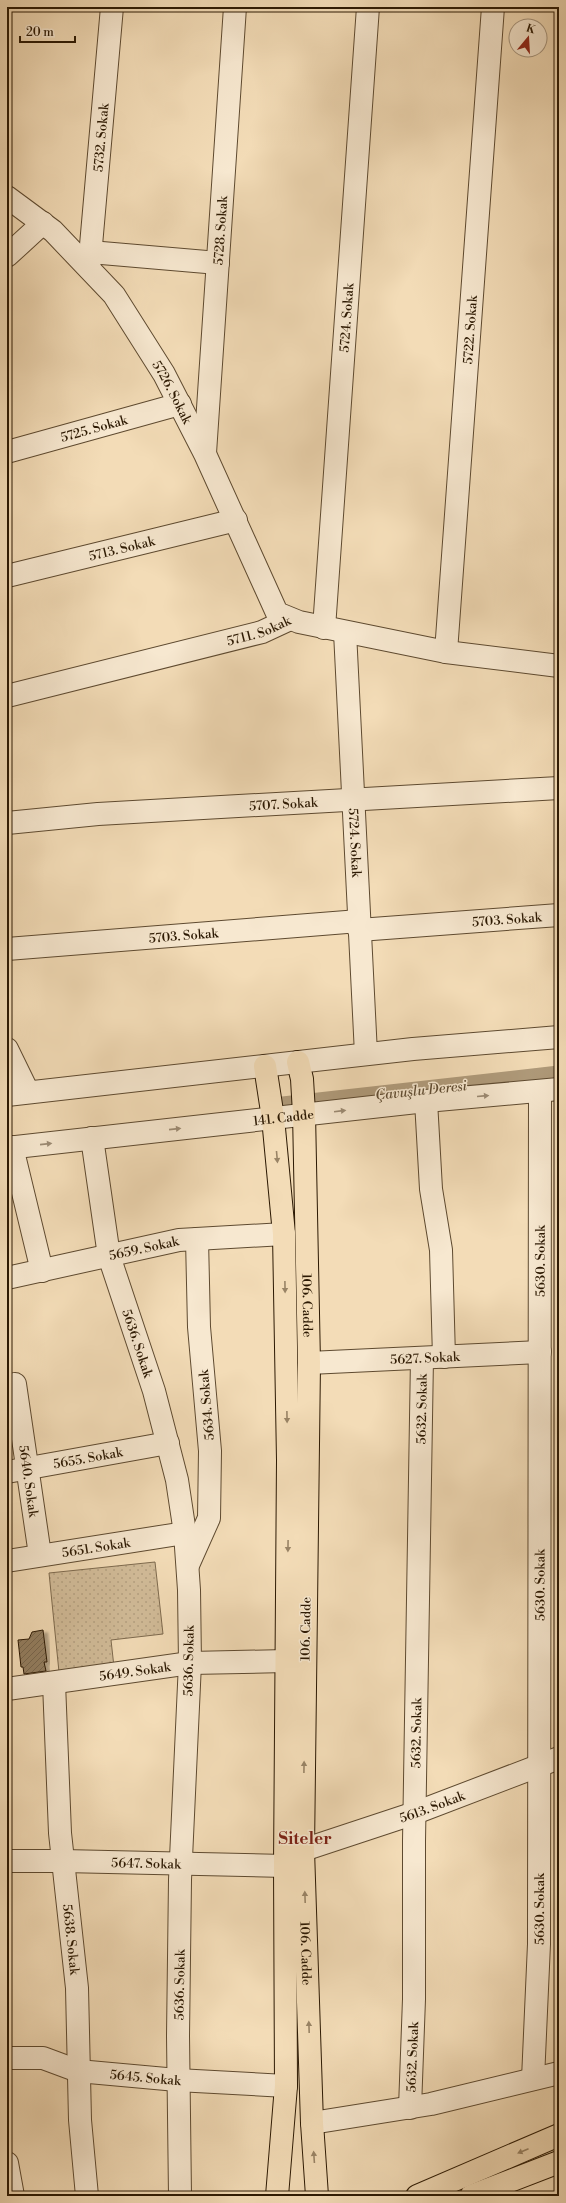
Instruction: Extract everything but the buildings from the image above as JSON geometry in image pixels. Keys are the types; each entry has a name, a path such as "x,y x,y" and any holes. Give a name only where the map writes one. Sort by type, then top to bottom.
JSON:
{"main road":[{"name":"106. Cadde","path":"300,1071 304,1114 309,1363 303,1850 312,2122 317,2196"},
{"name":"106. Cadde","path":"266,1074 273,1118 284,1234 288,1460 284,1866 286,2086 277,2196"},
{"path":"417,2196 559,2136"},
{"path":"471,2196 559,2162"}],"street":[{"name":"5732. Sokak","path":"90,260 112,7"},
{"name":"5728. Sokak","path":"205,454 235,7"},
{"name":"5724. Sokak","path":"324,628 368,7"},
{"name":"5722. Sokak","path":"446,652 493,7"},
{"name":"5726. Sokak","path":"7,197 90,260 114,295 164,374 180,404 236,520 277,613 290,618"},
{"path":"7,256 43,224"},
{"path":"90,260 218,263"},
{"name":"5725. Sokak","path":"7,452 180,404"},
{"name":"5713. Sokak","path":"7,576 236,520"},
{"name":"5711. Sokak","path":"7,696 262,632 290,618 324,628 446,652 559,666"},
{"name":"5724. Sokak","path":"345,632 366,1054"},
{"name":"5707. Sokak","path":"7,823 98,814 353,801 559,788"},
{"name":"5703. Sokak","path":"7,949 359,925 559,915"},
{"path":"7,1049 17,1094 300,1071 366,1054 559,1037"},
{"name":"141. Cadde","path":"10,1148 304,1114 550,1090"},
{"name":"5630. Sokak","path":"533,2079 549,1761 540,1352 550,1090"},
{"path":"426,1101 431,1189 442,1250 444,1357"},
{"name":"5636. Sokak","path":"92,1138 109,1256 154,1391 177,1480 187,1567 190,1663 181,1864 178,2080 180,2196"},
{"path":"10,1148 42,1271"},
{"name":"5659. Sokak","path":"7,1278 179,1240 284,1234"},
{"name":"5634. Sokak","path":"187,1567 208,1518 210,1451 199,1327 197,1239"},
{"name":"5627. Sokak","path":"309,1363 540,1352"},
{"name":"5632. Sokak","path":"410,2108 414,1999 415,1813 422,1358"},
{"name":"5640. Sokak","path":"15,1384 17,1470 40,1555"},
{"name":"5655. Sokak","path":"17,1470 168,1443"},
{"name":"5651. Sokak","path":"7,1561 184,1533"},
{"name":"5649. Sokak","path":"7,1688 54,1683 190,1663 286,1661"},
{"name":"5638. Sokak","path":"54,1683 60,1833 77,1988 78,2071 87,2196"},
{"name":"5613. Sokak","path":"303,1850 415,1813 549,1761"},
{"name":"5647. Sokak","path":"7,1861 284,1866"},
{"name":"5645. Sokak","path":"7,2058 43,2058 78,2071 178,2080 286,2086"},
{"path":"312,2122 431,2104 559,2073"},
{"path":"7,2163 13,2196"}],"shaded area":[{"path":"155,1562 163,1634 111,1640 114,1667 59,1672 49,1573"}],"waterway":[{"name":"Çavuşlu Deresi","path":"283,1106 559,1075"}],"district":[{"name":"Siteler","path":"305,1838"}]}
